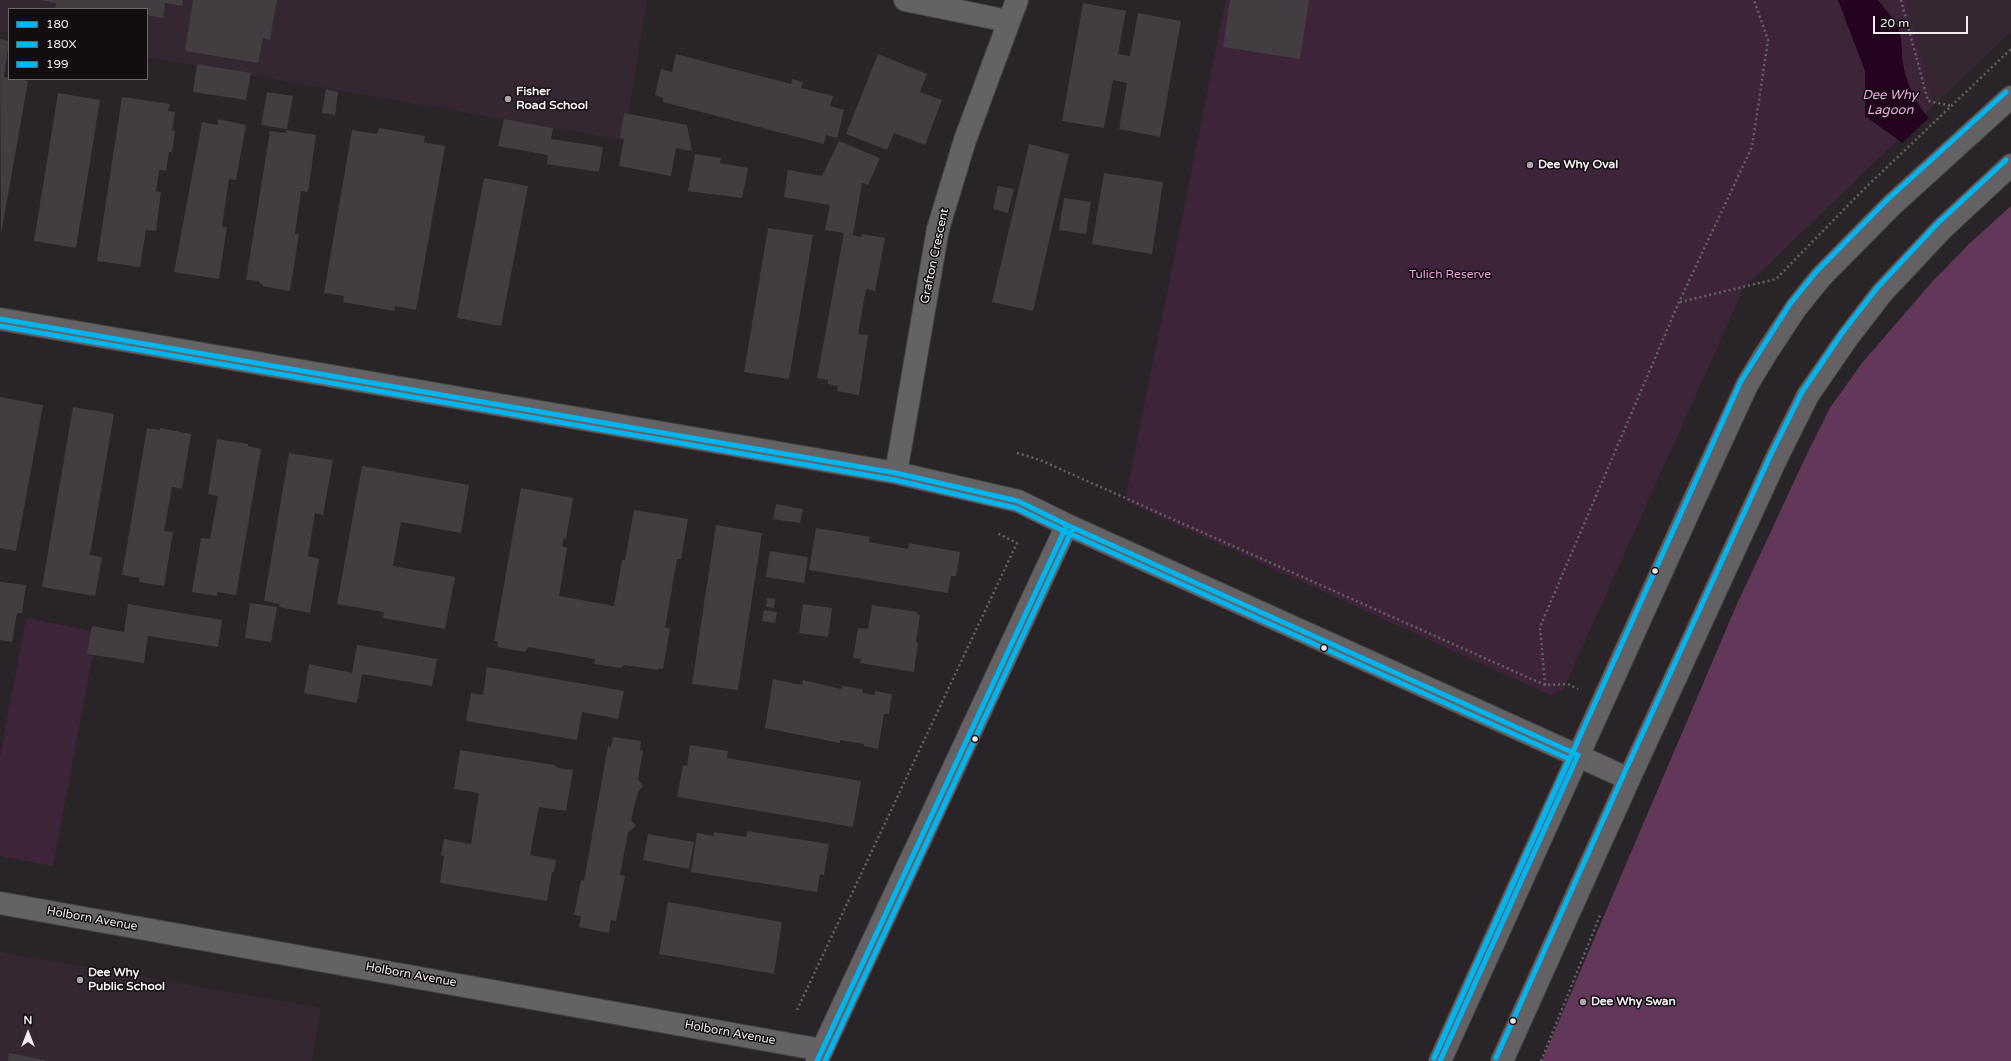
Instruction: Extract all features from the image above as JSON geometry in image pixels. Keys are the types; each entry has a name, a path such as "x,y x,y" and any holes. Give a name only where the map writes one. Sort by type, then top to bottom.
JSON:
{"highway":[{"path":"1440,1061 1747,385 1764,355 1796,308 1821,278 1892,205 2011,97"},
{"path":"1502,1061 1629,779 1778,455 1808,395 1848,337 1882,293 1942,229 2011,165"}],"street":[{"path":"905,0 1008,21"},
{"name":"Grafton Crescent","path":"896,473 938,229 965,140 1017,0"},
{"path":"0,319 896,473 1018,501 1067,526 1629,779"},
{"path":"819,1055 1067,526"},
{"name":"Holborn Avenue","path":"0,903 819,1055"}],"path":[{"path":"1017,453 1040,460 1545,685 1540,627 1679,302 1752,147 1768,40 1754,0"},
{"path":"1901,0 1928,101 1952,106"},
{"path":"1679,302 1776,278 1862,191 2011,49"},
{"path":"797,1010 1017,543 996,533"}],"shaded area":[{"name":"Fisher Road School","path":"0,0 647,0 624,140 148,57 148,8 8,8 8,33 0,31"},
{"path":"1907,0 2011,0 2011,32 1934,105"},
{"path":"2011,206 2011,1061 1542,1061 1737,604 1830,408 1862,363 1932,282 1970,243"},
{"name":"Dee Why Public School","path":"0,952 321,1008 312,1061 0,1061"}],"green space":[{"name":"Tulich Reserve","path":"1226,0 1907,0 1934,105 1744,288 1563,690 1550,695 1125,501"},
{"path":"26,618 97,632 53,866 0,856 0,757"}],"water":[{"name":"Dee Why Lagoon","path":"1838,0 1878,0 1900,32 1903,64 1908,83 1920,107 1938,128 1908,147 1865,116 1865,71"}],"pier":[{"path":"1930,117 1940,127 1982,150 2011,156 2011,190 1958,180 1914,158 1901,144"}],"building":[{"path":"41,0 183,0 182,6 165,3 163,18 148,15 148,8 55,8 56,3"},
{"path":"193,0 277,0 270,40 263,38 258,63 185,51"},
{"path":"1230,0 1309,0 1300,59 1223,47"},
{"path":"1083,3 1126,11 1118,54 1130,56 1138,13 1181,21 1160,137 1119,129 1127,83 1113,80 1104,128 1062,121"},
{"path":"0,39 8,41 4,77 8,78 8,80 28,81 1,235"},
{"path":"676,54 791,84 792,79 803,82 801,88 833,96 830,106 844,110 837,138 826,135 824,144 663,102 663,98 655,95 661,69 672,72"},
{"path":"878,54 927,74 920,92 942,100 925,145 894,133 887,150 846,134"},
{"path":"197,64 251,73 246,100 193,92"},
{"path":"326,89 338,92 335,115 322,113"},
{"path":"267,92 293,96 287,129 261,125"},
{"path":"58,93 100,100 76,248 34,241"},
{"path":"122,97 170,104 168,111 175,112 172,130 175,131 172,152 169,152 166,171 159,170 156,191 161,192 156,231 146,230 140,267 97,261"},
{"path":"624,113 687,125 692,151 676,148 671,176 619,166 624,139 620,138"},
{"path":"218,119 246,125 236,180 229,179 222,226 227,227 219,279 174,272 202,122 218,125"},
{"path":"504,119 553,128 551,139 603,147 599,172 547,164 548,155 498,146"},
{"path":"379,128 425,136 424,142 445,146 416,310 395,306 394,311 343,302 344,296 324,293 352,130 377,134"},
{"path":"286,130 316,135 308,192 301,191 295,234 299,234 290,291 262,286 259,281 246,280 270,131 286,133"},
{"path":"839,141 880,158 868,185 862,183 853,235 861,237 862,234 885,238 875,291 866,289 858,334 868,335 859,395 837,391 838,386 828,384 828,380 817,378 844,233 825,230 830,205 784,197 788,170 822,176"},
{"path":"1029,144 1069,154 1033,311 992,302"},
{"path":"695,154 721,158 720,163 748,168 742,198 688,191"},
{"path":"1104,173 1163,182 1152,254 1092,244"},
{"path":"484,178 528,186 501,326 457,318"},
{"path":"998,186 1014,189 1008,213 993,209"},
{"path":"1064,198 1091,202 1086,234 1059,230"},
{"path":"768,228 813,235 789,379 744,372"},
{"path":"0,397 43,405 16,551 0,548"},
{"path":"73,407 114,414 90,555 102,557 95,596 42,587"},
{"path":"147,428 160,430 160,428 191,434 182,489 172,487 164,531 173,532 164,586 139,582 140,578 122,575"},
{"path":"217,439 248,444 248,446 261,449 236,595 217,592 217,596 192,592 201,538 210,539 218,496 208,494"},
{"path":"289,453 333,460 323,515 315,513 308,556 319,559 310,613 279,607 280,604 264,601"},
{"path":"362,466 469,485 461,533 401,522 393,566 455,577 445,629 383,618 384,612 337,604"},
{"path":"521,488 573,498 566,539 564,538 562,546 567,548 559,596 614,606 622,560 625,560 634,510 688,519 681,559 677,559 665,628 670,628 663,669 659,668 658,670 625,665 621,668 594,664 595,659 528,647 525,652 498,647 497,641 494,641"},
{"path":"776,504 803,509 800,523 773,519"},
{"path":"716,525 762,533 738,690 692,684"},
{"path":"816,528 870,537 869,542 908,549 909,543 960,552 956,576 951,576 948,593 809,570"},
{"path":"770,551 808,557 804,583 766,577"},
{"path":"0,582 26,585 22,613 17,613 12,642 0,640"},
{"path":"767,598 775,599 774,608 766,607"},
{"path":"250,603 277,607 271,642 245,638"},
{"path":"128,604 222,620 218,647 148,636 144,663 87,654 92,626 124,632"},
{"path":"803,604 832,608 828,637 799,633"},
{"path":"872,605 917,612 917,614 920,615 914,672 860,663 861,659 853,658 858,628 868,629"},
{"path":"764,610 777,612 775,623 762,621"},
{"path":"357,645 437,659 432,686 362,674 357,703 304,693 309,664 352,673"},
{"path":"487,667 624,691 618,719 582,712 577,740 466,721 471,693 483,695"},
{"path":"773,679 802,685 803,680 841,689 842,686 863,689 862,693 874,695 875,691 892,694 889,714 884,714 878,749 864,746 864,744 840,740 840,743 765,728"},
{"path":"613,737 641,741 640,750 643,751 638,779 643,786 638,792 631,820 636,826 628,832 620,875 625,876 616,921 611,920 609,933 579,927 581,916 574,915 581,880 584,881 608,746 611,747"},
{"path":"690,745 728,751 727,758 861,781 853,827 677,797 683,765 687,766"},
{"path":"460,750 554,765 558,768 573,770 566,811 539,807 530,855 556,860 554,872 552,872 547,901 440,883 444,856 441,855 444,839 471,844 479,793 454,789"},
{"path":"747,831 829,844 824,875 820,874 817,892 691,872 697,833 713,836 714,832 746,837"},
{"path":"648,834 694,842 689,869 643,860"},
{"path":"668,902 782,922 774,974 659,954"},
{"path":"9,1053 45,1060 45,1061 8,1061"}],"transit line":[{"name":"199","path":"1434,1058 1741,381 1790,304 1816,272 1887,200 2006,92"},
{"name":"199","path":"1496,1058 1623,776 1772,452 1802,392 1842,333 1877,288 1937,224 2006,160"},
{"name":"180","path":"0,319 896,473 1018,501 1067,525 1578,755 1440,1061"},
{"name":"180X","path":"0,326 895,480 1016,508 1569,759 1434,1058"},
{"name":"180","path":"817,1061 1067,525"},
{"name":"180X","path":"825,1061 1073,528"}],"place":[{"name":"Fisher Road School","path":"508,99"},
{"name":"Dee Why Oval","path":"1530,165"},
{"name":"Dee Why Public School","path":"80,980"},
{"name":"Dee Why Swan","path":"1583,1002"}]}
